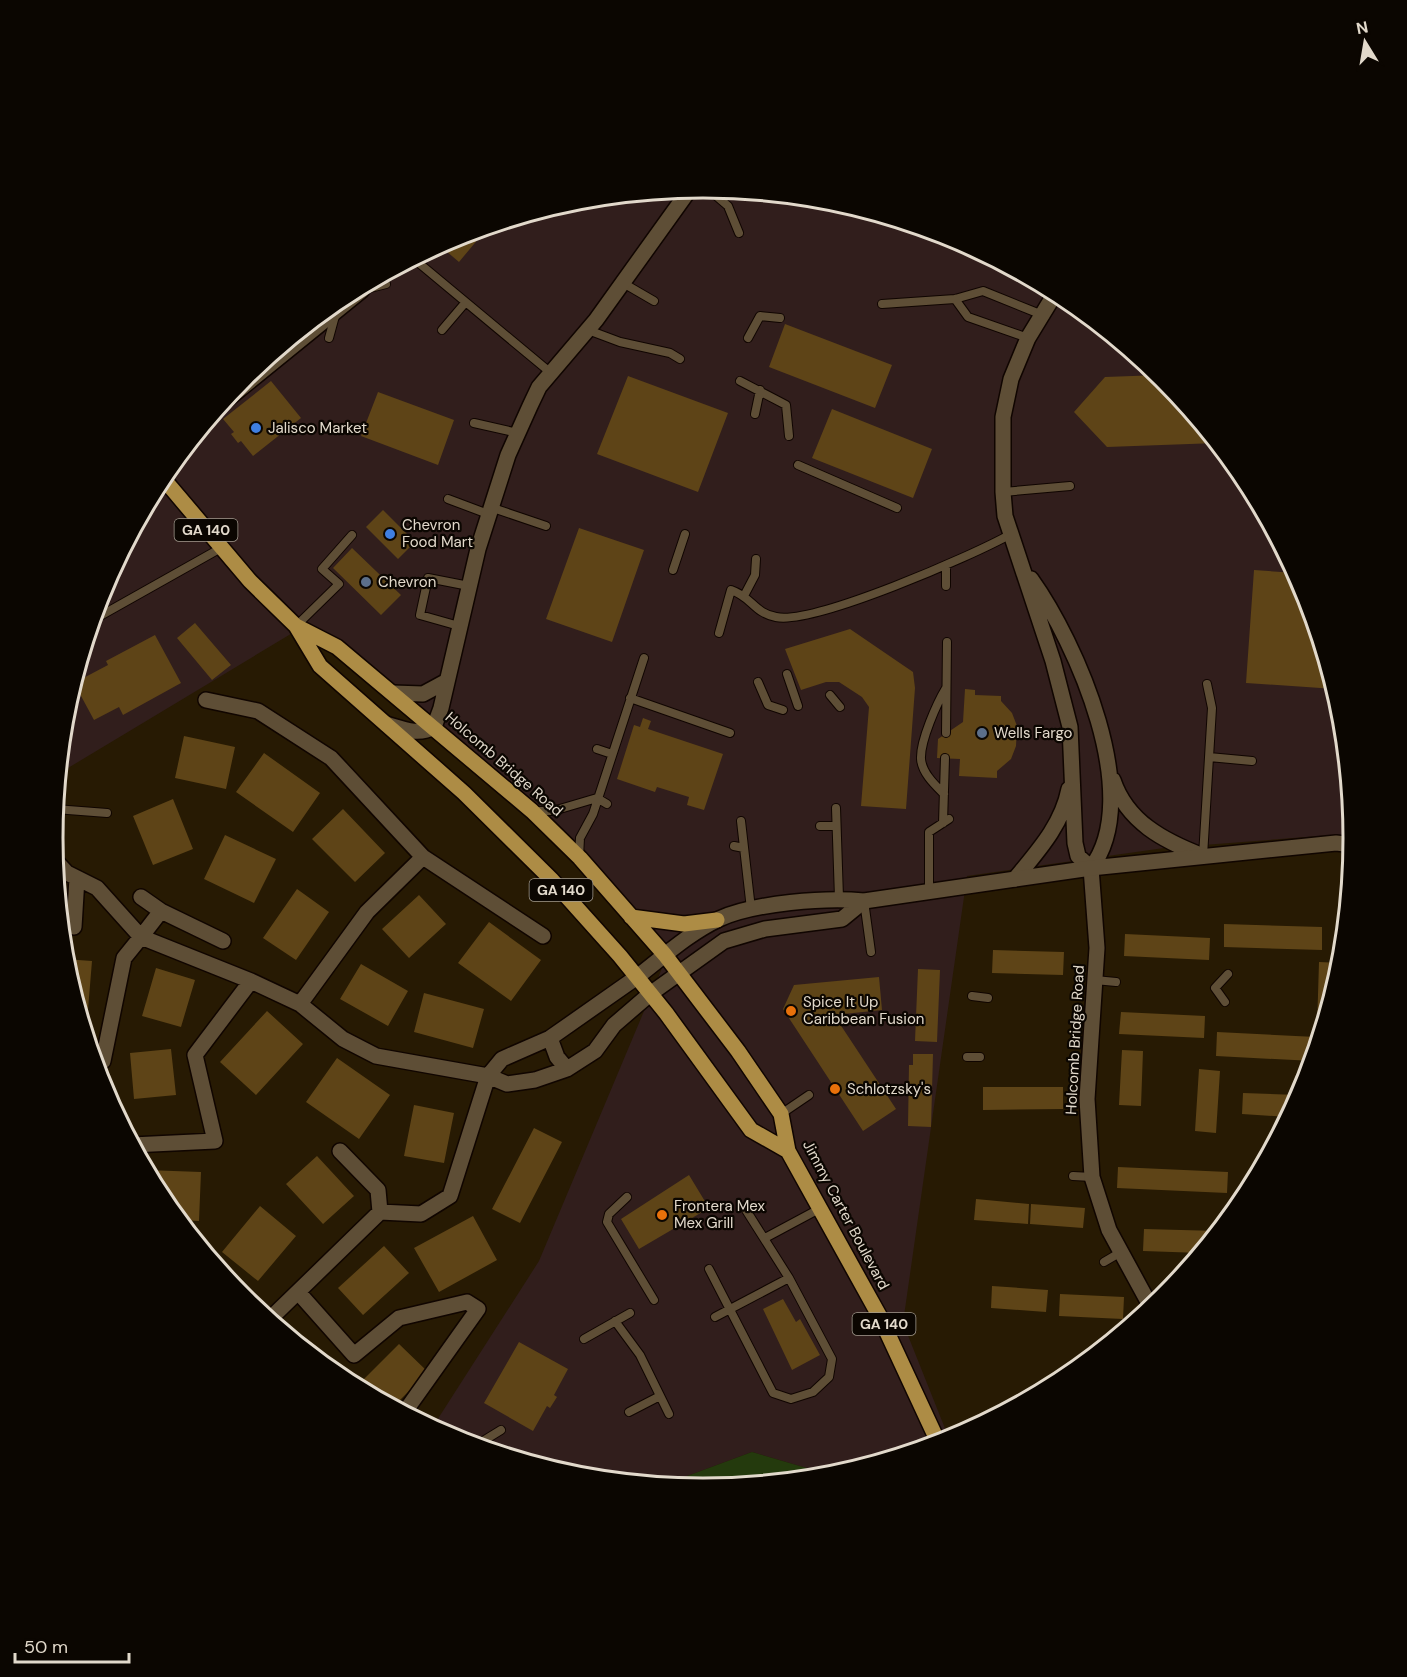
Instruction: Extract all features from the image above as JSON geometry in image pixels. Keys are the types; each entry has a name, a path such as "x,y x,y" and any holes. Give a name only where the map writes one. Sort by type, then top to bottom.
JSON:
{"main road":[{"name":"Holcomb Bridge Road","path":"169,486 250,581 296,626 320,666 513,840 587,918 637,977 752,1130 788,1151"},
{"name":"Holcomb Bridge Road","path":"296,626 337,647 532,811 580,858 665,955"},
{"path":"631,916 684,924 717,920"},
{"name":"Jimmy Carter Boulevard","path":"665,955 738,1051 781,1114 788,1151 885,1327 935,1435"}],"street":[{"path":"387,724 415,732 426,731 434,727 489,511 518,433 539,387 588,330 683,198"},
{"path":"1050,300 1028,338 1011,380 1003,417 1003,492 1005,516 1025,571 1070,727 1075,843 1078,856 1091,868"},
{"path":"1025,571 1051,610 1089,688 1106,756 1120,799 1131,814 1173,845 1203,856"},
{"path":"393,693 423,694 447,681"},
{"path":"206,700 258,711 331,758 423,857 543,936"},
{"path":"1091,868 1102,854 1107,839 1110,795 1106,756"},
{"path":"1016,879 1056,826 1066,805 1072,762"},
{"path":"276,1315 380,1212 421,1214 450,1196 488,1076 502,1059 550,1038 717,920 751,909 839,898 864,901 1091,868 1344,843"},
{"path":"300,1004 367,912 423,857"},
{"name":"Holcomb Bridge Road","path":"1091,868 1097,948 1087,1099 1092,1177 1109,1230 1147,1300"},
{"path":"64,869 97,888 141,937 251,981 300,1004 343,1039 376,1056 488,1076 507,1084 535,1080 567,1069 594,1051 614,1025 650,994 735,936 842,919 864,901"},
{"path":"74,927 77,878"},
{"path":"141,897 161,911 223,941"},
{"path":"103,1060 124,958 161,911"},
{"path":"141,1144 215,1141 195,1055 251,981"},
{"path":"550,1038 557,1057 567,1069"},
{"path":"340,1151 378,1190 380,1212"},
{"path":"298,1292 354,1355 399,1318 467,1302 478,1309 408,1407"}],"lane":[{"path":"719,198 728,206 739,233"},
{"path":"420,264 551,373"},
{"path":"623,283 654,301"},
{"path":"882,304 955,299 982,291 1040,314"},
{"path":"955,299 969,317 1028,338"},
{"path":"442,330 465,303"},
{"path":"329,338 335,315"},
{"path":"748,338 760,316 780,318"},
{"path":"588,330 620,342 670,353 680,358"},
{"path":"740,381 786,405 789,435"},
{"path":"754,414 760,390"},
{"path":"474,423 518,433"},
{"path":"798,465 897,508"},
{"path":"1003,492 1070,486"},
{"path":"448,499 546,525"},
{"path":"673,570 685,534"},
{"path":"719,633 731,590 745,594 757,610 777,618 810,614 946,566 1011,534"},
{"path":"296,626 339,584 322,568 352,535"},
{"path":"104,614 221,548"},
{"path":"745,594 755,575 756,559"},
{"path":"946,566 946,586"},
{"path":"459,626 420,615 428,578 469,586"},
{"path":"946,642 946,733"},
{"path":"580,858 580,838 593,814 644,658"},
{"path":"787,674 798,706"},
{"path":"758,682 768,705 783,711"},
{"path":"1203,856 1212,708 1207,684"},
{"path":"944,794 930,781 921,759 934,709 946,688"},
{"path":"830,695 840,707"},
{"path":"630,698 730,733"},
{"path":"597,749 612,754"},
{"path":"1209,757 1252,761"},
{"path":"930,891 929,832 946,821 945,758"},
{"path":"532,811 553,811 597,798 607,804"},
{"path":"836,808 839,898"},
{"path":"64,810 107,813"},
{"path":"741,821 751,909"},
{"path":"820,826 836,826"},
{"path":"734,846 744,848"},
{"path":"864,901 871,952"},
{"path":"1225,1002 1215,988 1228,974"},
{"path":"1095,980 1116,982"},
{"path":"972,996 988,998"},
{"path":"967,1057 980,1057"},
{"path":"781,1114 809,1095"},
{"path":"1073,1176 1092,1177"},
{"path":"627,1197 609,1214 607,1222 654,1300"},
{"path":"765,1238 821,1208"},
{"path":"709,1269 773,1393 791,1399 813,1392 829,1377 832,1359 789,1278 746,1210"},
{"path":"1104,1262 1121,1252"},
{"path":"715,1317 789,1278"},
{"path":"584,1339 630,1313"},
{"path":"615,1322 640,1355 669,1414"},
{"path":"629,1412 660,1396"},
{"path":"485,1440 501,1430"}],"shaded area":[{"path":"662,199 745,199 787,203 869,220 909,232 987,264 1024,284 1093,330 1126,357 1185,416 1212,449 1258,518 1295,593 1310,633 1332,714 1339,755 1344,837 1332,835 1164,848 967,876 903,1323 946,1431 869,1457 812,1470 752,1452 681,1478 662,1478 620,1474 538,1457 498,1445 437,1421 539,1261 668,954 647,933 625,922 569,853 445,736 309,623 68,768 75,714 85,673 97,633 129,555 149,518 195,449 222,416 281,357 314,330 383,284 420,264 498,232 579,210 620,203"}],"green space":[{"path":"752,1452 812,1470 745,1478 681,1478"}],"building":[{"path":"478,240 459,262 447,252"},
{"path":"785,324 892,365 875,408 769,367"},
{"path":"628,376 728,413 698,492 597,454"},
{"path":"1145,376 1185,416 1207,443 1107,447 1074,412 1105,377"},
{"path":"271,381 301,418 253,456 241,441 238,443 231,434 234,432 223,419"},
{"path":"378,392 454,420 438,465 361,436"},
{"path":"832,409 932,449 913,498 812,458"},
{"name":"Chevron Food Mart","path":"383,510 415,542 398,559 366,527"},
{"path":"579,528 644,550 612,642 546,619"},
{"name":"Chevron","path":"352,548 401,595 381,615 333,568"},
{"path":"1254,570 1286,572 1310,633 1326,688 1246,683"},
{"path":"195,623 231,665 212,680 177,638"},
{"path":"850,629 913,672 915,688 906,809 861,806 869,707 862,697 839,682 826,682 801,690 785,649"},
{"path":"155,635 181,683 123,715 119,707 94,720 80,694 84,678 108,665 106,661"},
{"name":"Wells Fargo","path":"965,689 975,690 975,695 1001,696 1001,701 1012,713 1017,726 1016,746 1011,759 997,771 997,778 959,776 960,759 937,758 938,739 963,722"},
{"path":"643,718 651,721 648,729 723,754 704,810 687,805 689,797 657,787 655,792 617,779 634,725 640,727"},
{"path":"184,736 235,747 226,789 175,778"},
{"path":"264,753 320,793 293,832 236,792"},
{"path":"173,799 193,849 153,865 133,816"},
{"path":"343,809 385,853 355,882 312,839"},
{"path":"225,835 276,859 254,903 204,879"},
{"path":"297,889 329,912 296,960 263,938"},
{"path":"419,895 446,924 409,958 382,929"},
{"path":"489,922 541,960 511,1001 458,963"},
{"path":"1224,924 1322,927 1322,950 1224,947"},
{"path":"1125,934 1210,938 1209,960 1124,956"},
{"path":"993,950 1064,952 1063,975 992,973"},
{"path":"74,960 92,961 88,1013"},
{"path":"1319,962 1332,963 1322,1004 1317,1020"},
{"path":"361,964 408,991 388,1026 340,999"},
{"path":"156,968 195,980 181,1027 142,1016"},
{"path":"918,969 940,970 937,1042 915,1041"},
{"path":"879,977 882,1010 834,1015 896,1109 863,1131 783,1009 794,985"},
{"path":"424,993 484,1009 473,1048 414,1032"},
{"path":"267,1011 303,1044 256,1095 220,1062"},
{"path":"1121,1012 1205,1016 1204,1038 1119,1034"},
{"path":"1217,1032 1312,1037 1304,1061 1216,1056"},
{"path":"171,1049 176,1095 134,1099 130,1053"},
{"path":"1122,1050 1143,1051 1141,1106 1119,1105"},
{"path":"913,1054 933,1054 931,1127 908,1126 909,1065 913,1065"},
{"path":"337,1058 390,1095 359,1139 306,1102"},
{"path":"1199,1069 1220,1071 1216,1133 1195,1131"},
{"path":"983,1087 1063,1087 1063,1109 983,1110"},
{"path":"1243,1093 1290,1095 1280,1116 1242,1114"},
{"path":"414,1105 454,1113 444,1163 404,1156"},
{"path":"534,1128 562,1142 520,1223 492,1209"},
{"path":"317,1156 354,1196 323,1224 286,1184"},
{"path":"1118,1167 1228,1172 1227,1193 1117,1188"},
{"path":"156,1170 201,1172 199,1221 190,1221"},
{"name":"Frontera Mex Mex Grill","path":"689,1175 709,1208 639,1249 621,1219"},
{"path":"976,1199 1029,1204 1028,1224 974,1220"},
{"path":"1031,1204 1085,1208 1083,1228 1030,1224"},
{"path":"260,1206 296,1236 258,1281 222,1252"},
{"path":"473,1216 497,1260 439,1292 414,1248"},
{"path":"1144,1229 1210,1231 1192,1253 1143,1251"},
{"path":"384,1246 409,1273 363,1315 338,1288"},
{"path":"992,1286 1048,1290 1046,1312 991,1308"},
{"path":"1060,1294 1124,1297 1123,1319 1059,1316"},
{"path":"783,1299 796,1322 800,1319 820,1355 792,1370 763,1309"},
{"path":"519,1342 568,1369 554,1395 557,1397 550,1408 547,1406 533,1431 484,1403"},
{"path":"399,1344 428,1372 399,1401 363,1380"}],"place":[{"name":"Jalisco Market","path":"256,428"},
{"name":"Chevron Food Mart","path":"390,534"},
{"name":"Chevron","path":"366,582"},
{"name":"Wells Fargo","path":"982,733"},
{"name":"Spice It Up Caribbean Fusion","path":"791,1011"},
{"name":"Schlotzsky's","path":"835,1089"},
{"name":"Frontera Mex Mex Grill","path":"662,1215"}]}
